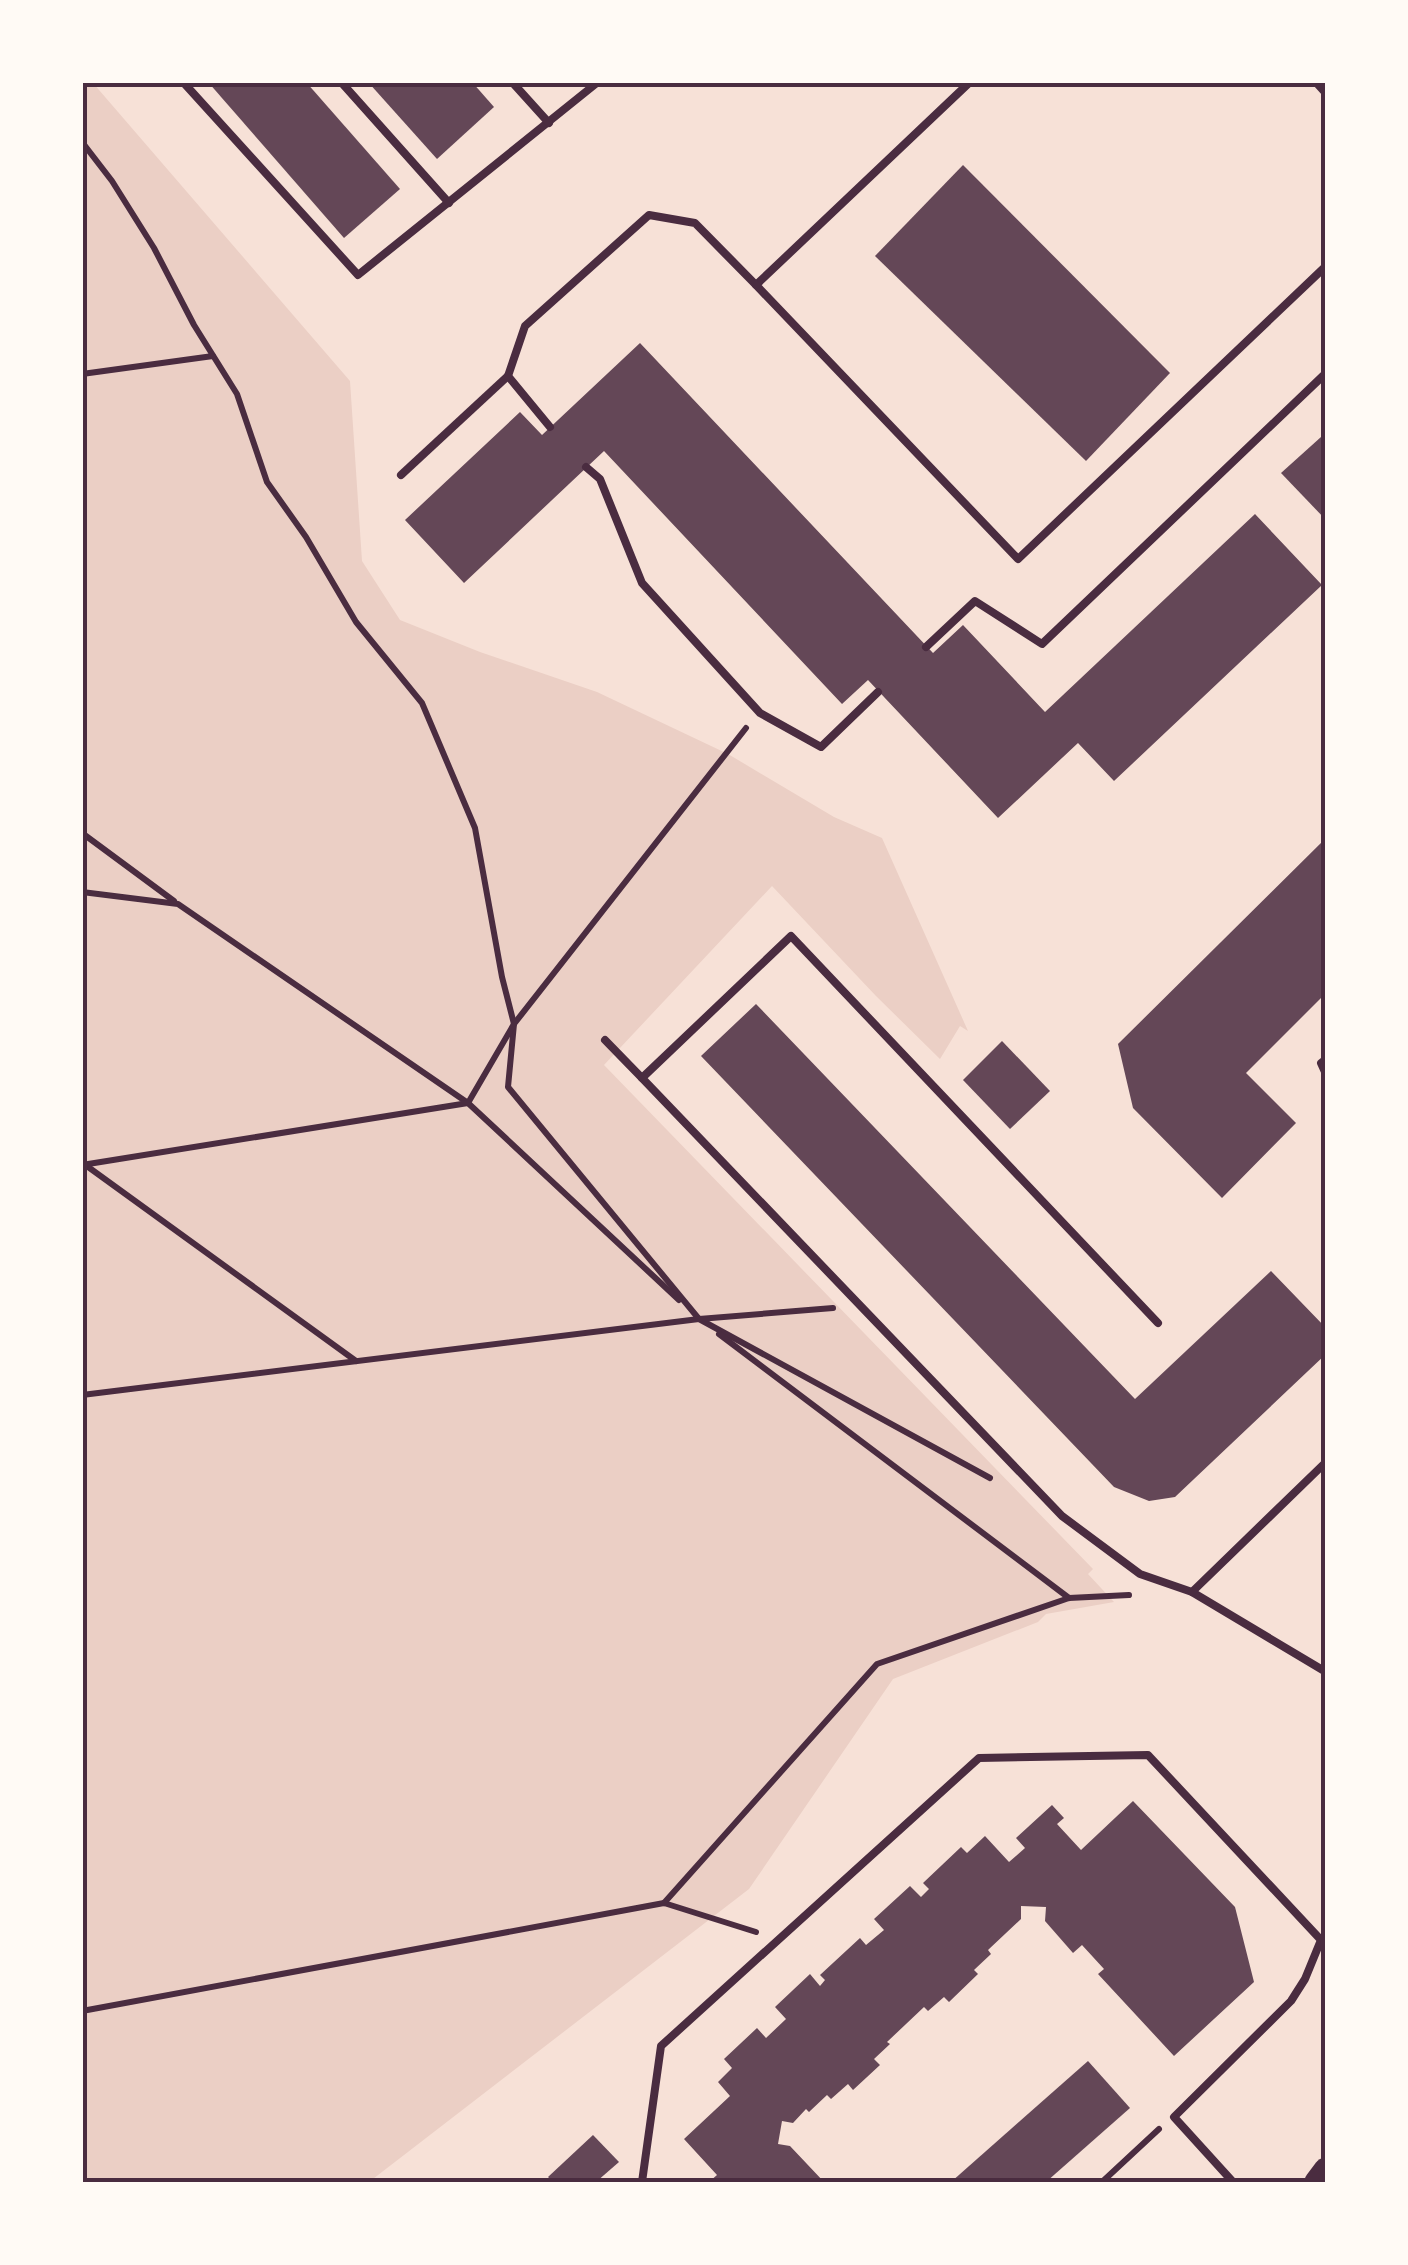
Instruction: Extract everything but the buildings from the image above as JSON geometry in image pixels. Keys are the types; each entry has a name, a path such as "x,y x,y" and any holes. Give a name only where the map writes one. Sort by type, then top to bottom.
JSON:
{"main road":[{"path":"1316,2182 1326,2170"}],"street":[{"path":"1317,82 1326,92"}],"lane":[{"path":"183,82 358,275 598,82"},
{"path":"341,82 449,203"},
{"path":"512,82 549,123"},
{"path":"756,286 970,82"},
{"path":"401,475 508,376 525,326 649,214 695,223 1018,560 1326,266"},
{"path":"926,647 975,601 1042,644 1326,372"},
{"path":"508,376 550,428"},
{"path":"586,467 600,479 642,583 760,713 821,747 878,692"},
{"path":"642,1078 791,936 1158,1323"},
{"path":"605,1040 1062,1516 1140,1574 1192,1592 1326,1672"},
{"path":"1326,1059 1321,1063 1326,1074"},
{"path":"1192,1592 1326,1462"},
{"path":"642,2182 661,2046 980,1758 1148,1755 1321,1940 1291,2002 1174,2117 1233,2182"}],"path":[{"path":"82,142 154,248 237,394 267,482 306,537 356,622 422,703 475,828 514,1024 508,1088 699,1319 992,1479"},
{"path":"82,374 213,356"},
{"path":"468,1103 514,1024 736,739"},
{"path":"82,833 178,904 468,1103 699,1319 1070,1598"},
{"path":"82,892 178,904"},
{"path":"83,1164 468,1103"},
{"path":"83,1164 356,1361"},
{"path":"82,1395 699,1319 860,1305"},
{"path":"664,1903 877,1664 1070,1598 1192,1592"},
{"path":"82,2011 664,1903 781,1940"},
{"path":"1102,2182 1159,2130"}],"shaded area":[{"path":"82,83 93,83 350,381 362,561 400,620 597,692 728,754 834,817 882,838 968,1031 960,1026 940,1059 772,886 604,1065 1093,1569 1088,1574 1114,1602 1046,1614 1038,1622 893,1679 749,1889 369,2182 83,2182"}]}
